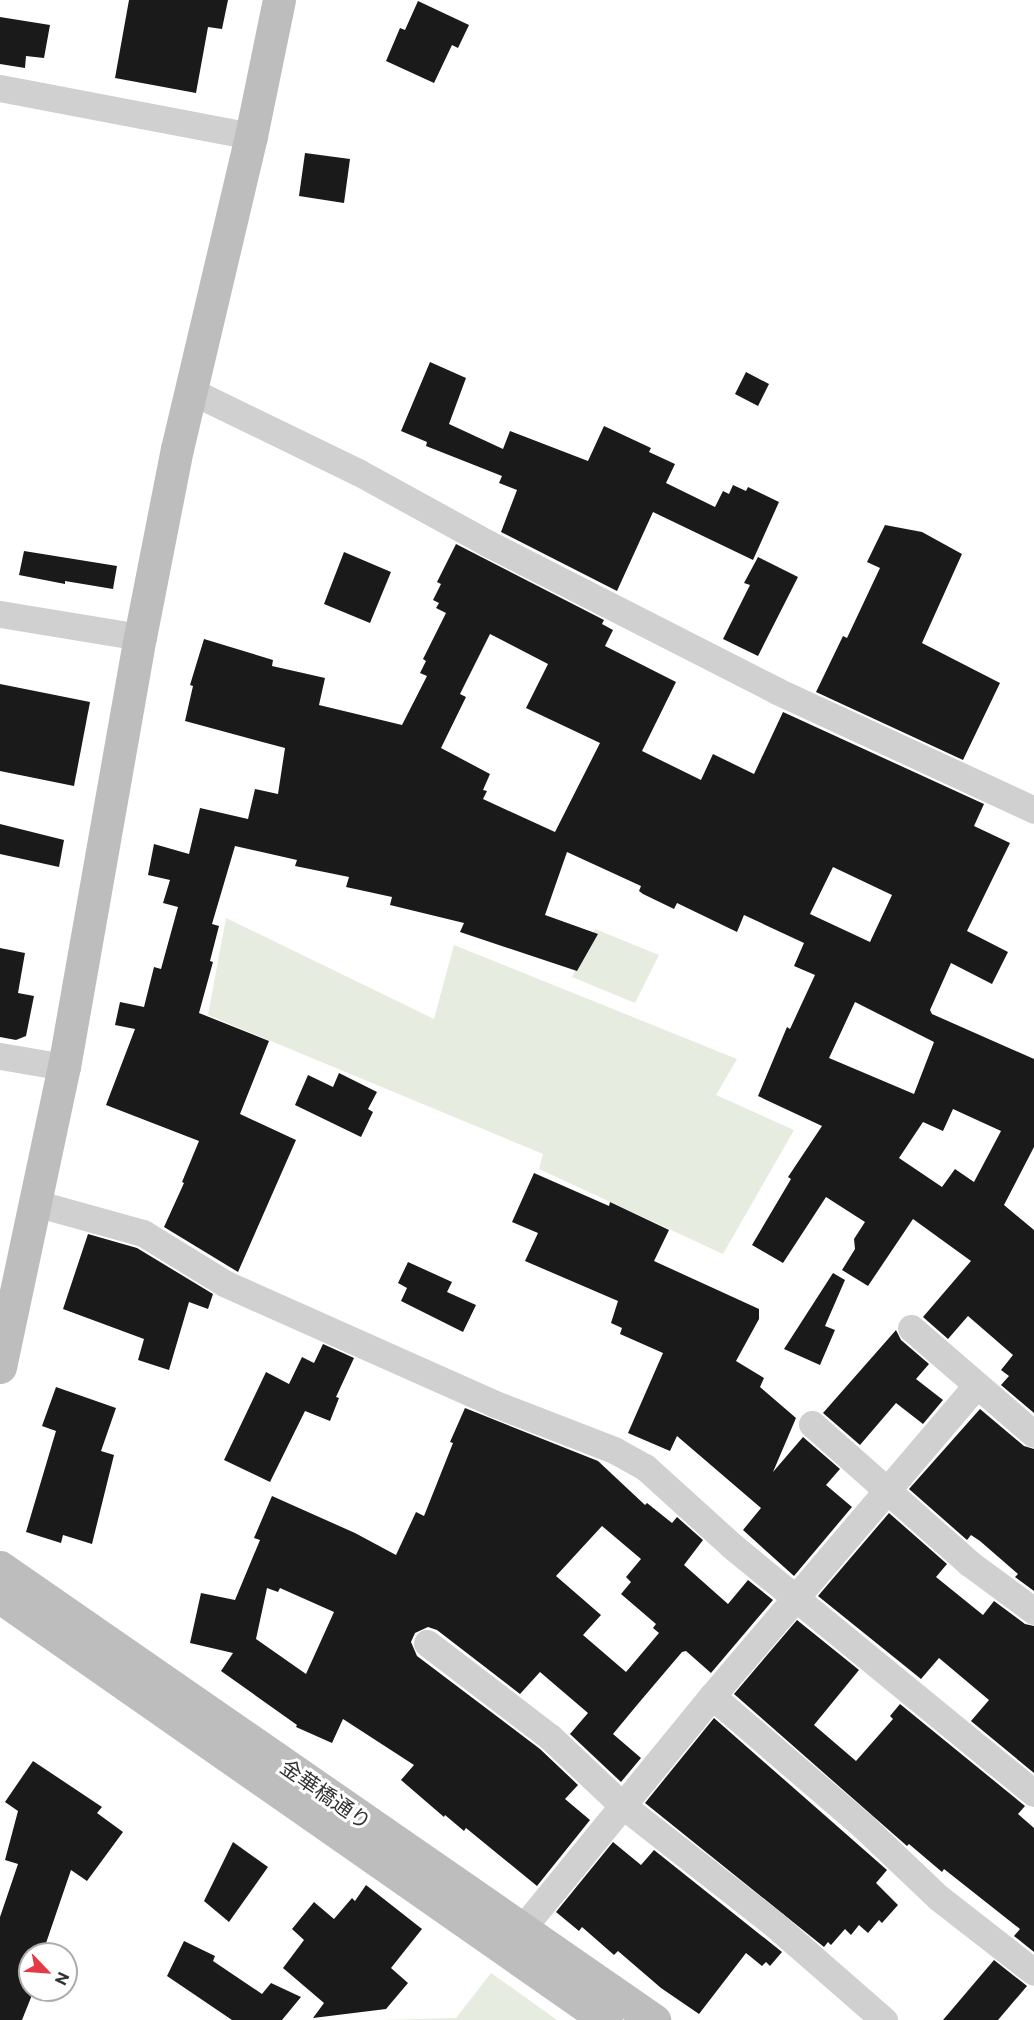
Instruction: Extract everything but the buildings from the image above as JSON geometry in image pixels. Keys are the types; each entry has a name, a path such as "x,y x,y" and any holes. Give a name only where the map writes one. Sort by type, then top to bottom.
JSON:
{"street":[{"path":"0,1367 64,1066 140,637 191,391 251,136 279,0"},
{"path":"0,88 251,136"},
{"path":"191,391 358,472 489,544 777,691 1034,810"},
{"path":"0,614 140,637"},
{"path":"0,1056 64,1066"},
{"path":"35,1203 143,1233 226,1284 495,1404 614,1450 645,1467 732,1545 1034,1793"},
{"path":"911,1328 1034,1434"},
{"path":"521,1930 712,1696 976,1386"},
{"path":"812,1424 969,1563 1034,1611"},
{"name":"金華橋通り","path":"0,1567 654,2020"},
{"name":"金華橋通り","path":"0,1597 606,2020"},
{"path":"427,1643 550,1737 622,1805 775,1925 884,2020"},
{"path":"712,1696 854,1818 939,1898 1034,1972"}],"shaded area":[{"path":"226,918 434,1019 454,945 737,1059 716,1095 794,1130 723,1254 539,1169 543,1154 208,1015"},
{"path":"595,929 659,955 635,1003 572,977"},
{"path":"491,1973 557,2020 383,2020 456,2018"}]}
